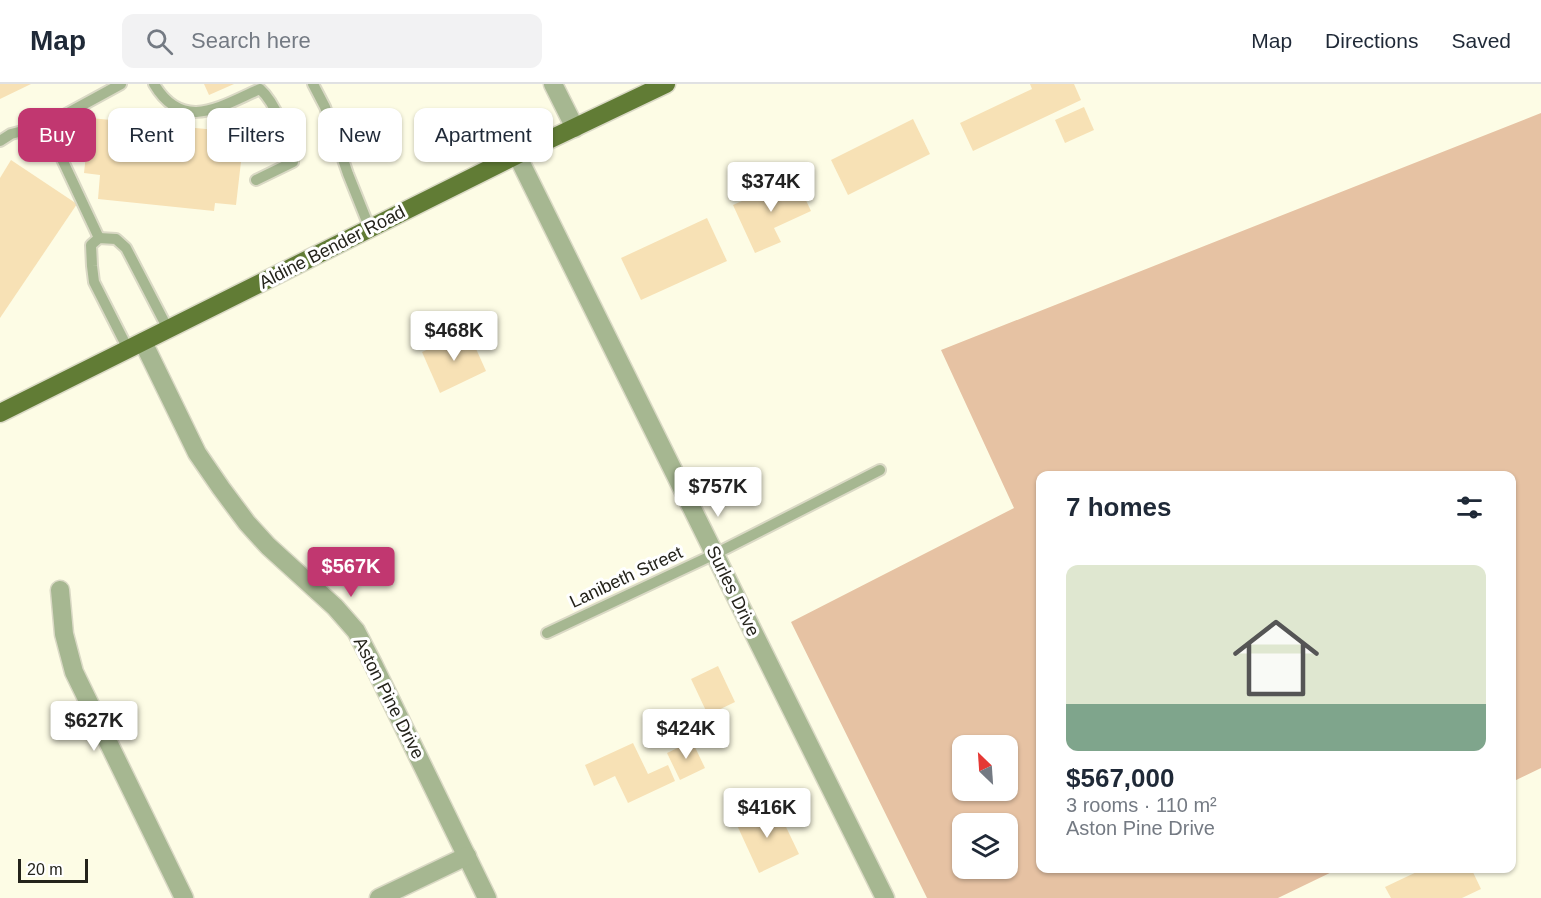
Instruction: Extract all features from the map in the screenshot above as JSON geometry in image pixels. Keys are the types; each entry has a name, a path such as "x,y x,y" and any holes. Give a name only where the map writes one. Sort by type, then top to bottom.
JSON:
{"main road":[{"name":"Aldine Bender Road","path":"553,138 666,84"},
{"name":"Aldine Bender Road","path":"0,413 503,162"}],"street":[{"path":"553,84 575,128"},
{"name":"Surles Drive","path":"520,162 885,898"},
{"name":"Aston Pine Drive","path":"136,345 197,453 247,523 268,546 335,607 356,631 487,898"},
{"path":"60,590 64,634 74,672 184,898"},
{"path":"379,898 467,856"}],"lane":[{"path":"77,108 121,84"},
{"path":"154,84 161,96 171,105 183,111 212,110 260,89 266,94 291,146 293,162 256,180"},
{"path":"313,84 325,107 370,229"},
{"path":"0,141 18,132"},
{"path":"63,162 99,238"},
{"path":"136,345 94,282 91,246 99,238 116,238 126,248 168,329"},
{"name":"Lanibeth Street","path":"547,633 715,554 879,470"}],"shaded area":[{"path":"1541,113 1541,768 1516,780 1516,471 1036,471 1036,873 1330,873 1278,898 927,898 791,622 1014,508 941,350"}],"building":[{"path":"0,84 31,84 0,99"},
{"path":"204,84 234,84 209,95"},
{"path":"1030,84 1074,84 1081,100 973,151 960,123 1032,89"},
{"path":"1084,107 1094,130 1065,143 1055,120"},
{"path":"96,119 108,120 108,162 195,162 195,128 207,129 207,162 241,162 236,205 215,203 214,211 98,199 100,175 84,173 85,162 96,162"},
{"path":"913,119 930,154 848,195 831,160"},
{"path":"11,160 77,204 0,318 0,178"},
{"path":"795,177 811,211 774,228 781,242 755,253 733,205"},
{"path":"707,218 727,261 641,300 621,258"},
{"path":"468,331 486,371 440,393 422,352"},
{"path":"718,666 735,702 708,715 691,679"},
{"path":"692,741 705,768 680,780 667,753"},
{"path":"633,743 648,774 668,765 675,781 628,803 615,776 594,786 585,765"},
{"path":"775,804 799,854 759,873 736,823"},
{"path":"1414,873 1473,873 1481,889 1462,898 1391,898 1385,887"}]}
